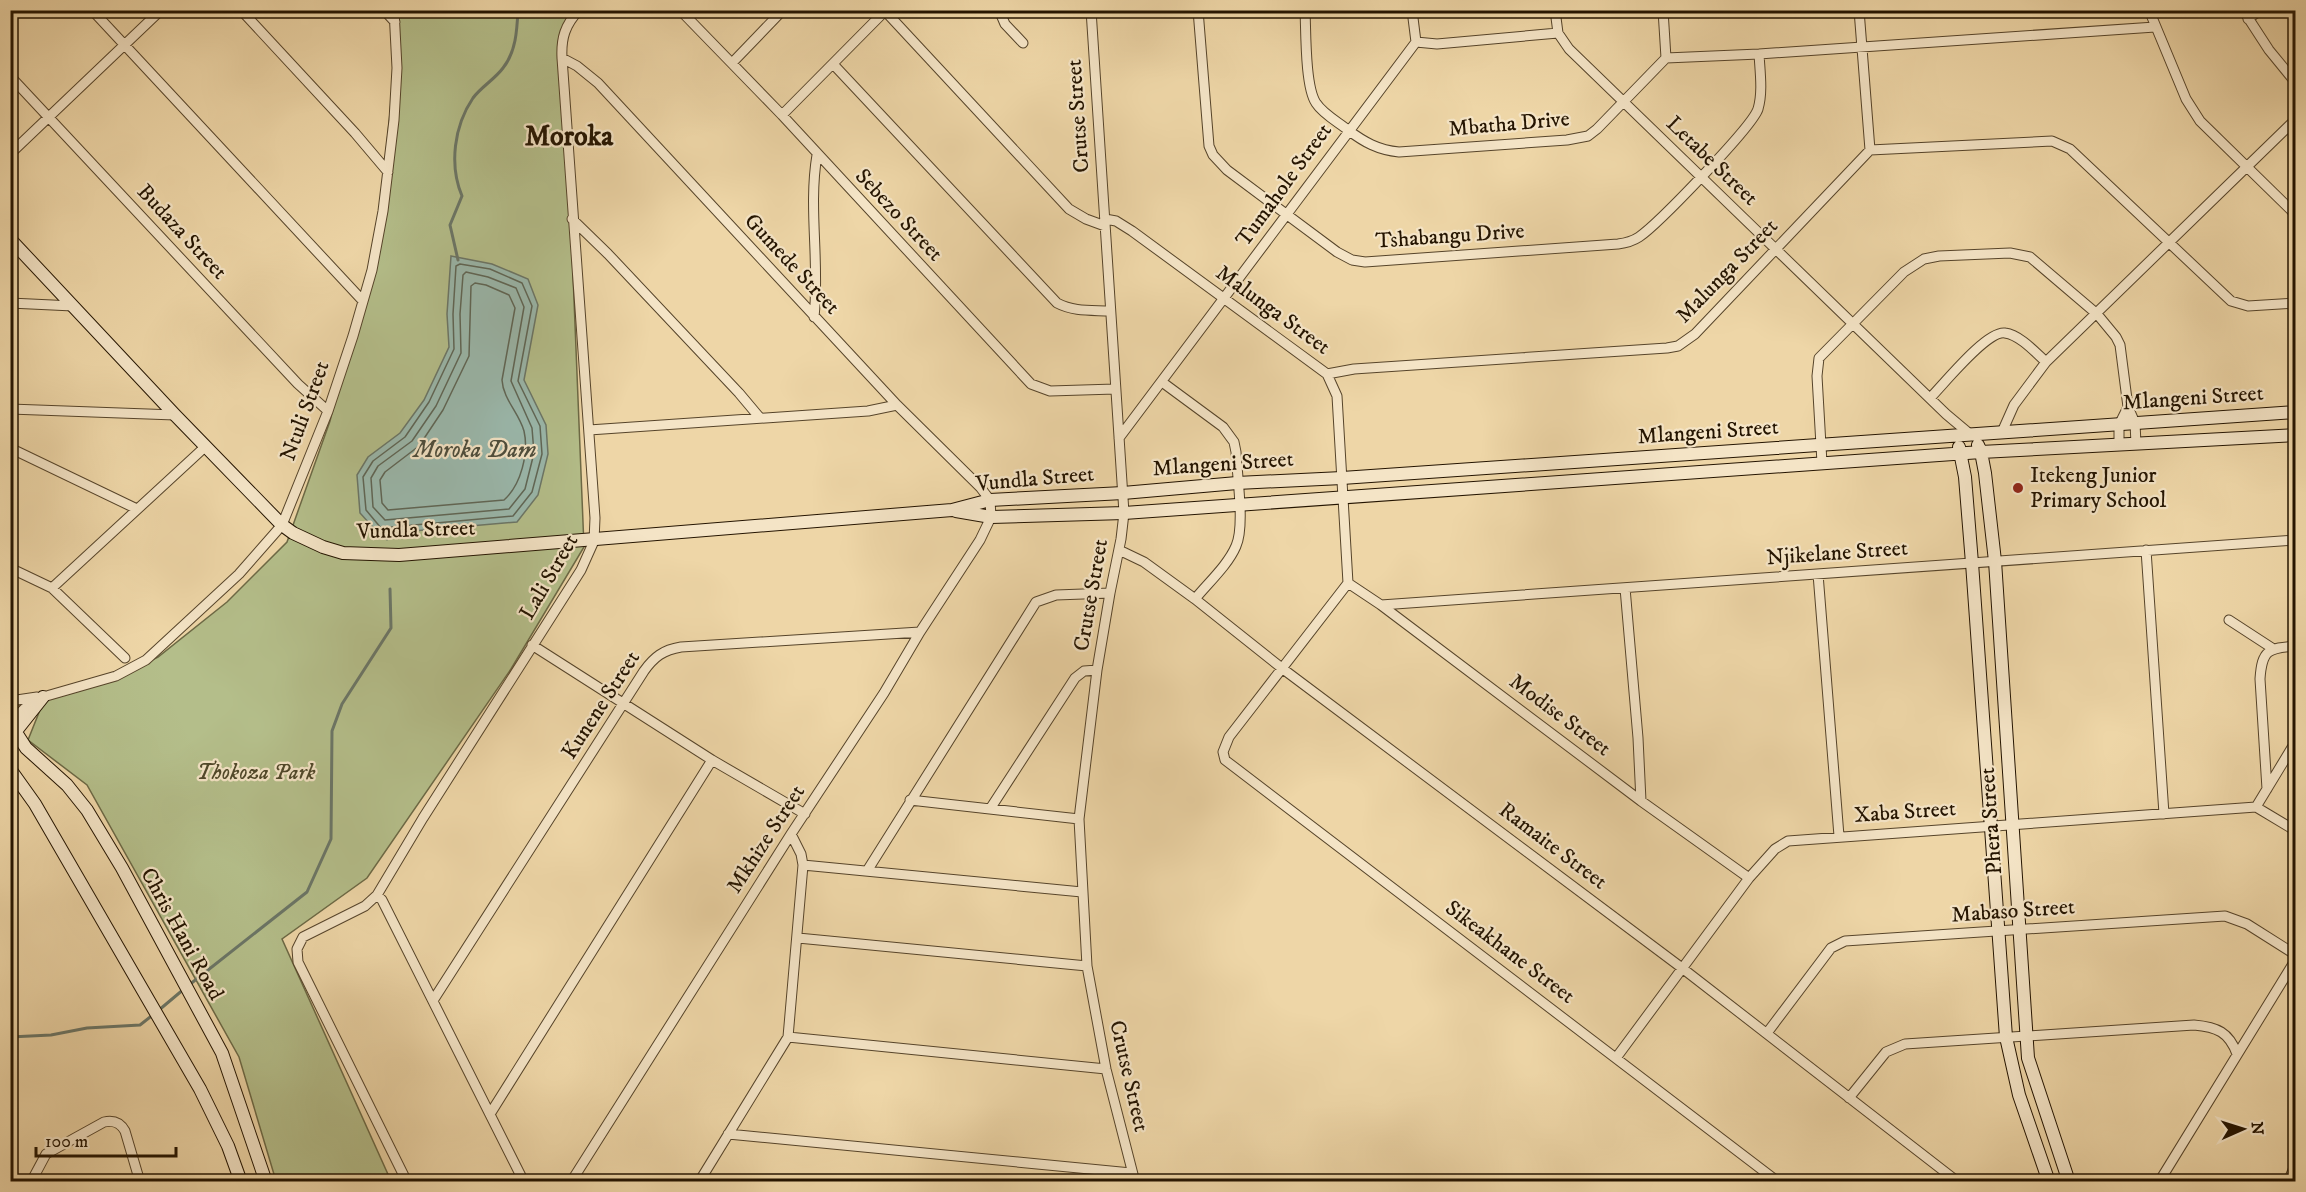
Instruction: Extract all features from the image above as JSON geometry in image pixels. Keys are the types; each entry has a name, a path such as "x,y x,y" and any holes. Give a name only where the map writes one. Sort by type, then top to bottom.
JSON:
{"street":[{"path":"92,10 363,301"},
{"path":"10,154 162,10"},
{"path":"241,10 388,172"},
{"path":"384,10 395,22"},
{"name":"Ntuli Street","path":"10,701 43,697 116,676 146,660 239,574 282,525 328,411 363,301 377,244 388,172 397,68 394,10"},
{"name":"Lali Street","path":"407,1182 298,962 297,945 303,938 365,906 377,895 581,570 594,540 590,430 572,219 562,58 563,36 579,10"},
{"path":"732,63 783,10"},
{"path":"999,10 1005,24 1023,44"},
{"name":"Crutse Street","path":"1091,10 1124,513 1097,670 1079,819 1087,966 1106,1069 1133,1177"},
{"name":"Tshabangu Drive","path":"1198,10 1207,133 1212,155 1227,170 1337,252 1352,260 1365,262 1618,244 1637,239 1742,133 1758,111 1761,88 1759,54"},
{"name":"Mbatha Drive","path":"1305,10 1311,93 1315,102 1322,110 1372,146 1398,152 1567,140 1588,136 1624,103 1666,58"},
{"path":"1412,10 1416,42 1437,44 1558,33 1554,10"},
{"path":"1663,10 1666,58 1861,48 2155,27"},
{"path":"1859,10 1870,150 2042,141 2061,143 2224,295 2238,304 2258,306 2295,303"},
{"path":"2148,10 2192,109 2208,130 2295,215"},
{"path":"2260,10 2246,15 2295,83"},
{"name":"Sebezo Street","path":"681,11 782,115 1030,384 1050,391 1115,389"},
{"path":"782,115 886,11"},
{"name":"Malunga Street","path":"886,11 1065,205 1076,214 1105,223 1116,222 1132,231 1327,374 1354,369 1678,346 1695,334 1870,150"},
{"name":"Letabe Street","path":"1558,33 1569,49 1624,103 1946,414 1971,435"},
{"name":"Tumahole Street","path":"1119,438 1416,42"},
{"name":"Gumede Street","path":"562,58 598,82 814,317 897,405 973,479 990,500"},
{"path":"833,64 1057,303 1067,309 1110,311"},
{"name":"Budaza Street","path":"10,76 50,116 125,200 298,384 328,411"},
{"path":"2002,432 2014,405 2046,362 2295,119"},
{"path":"814,317 816,288 814,180 817,155"},
{"path":"572,219 739,393 760,418"},
{"name":"Vundla Street","path":"10,238 174,415 282,525 293,533 323,547 358,555 453,552 952,510 990,500 1123,493"},
{"path":"1822,464 1817,376 1819,358 1904,272 1924,259 1939,256 2010,253 2030,257 2097,314 2120,345 2128,407 2135,423 2136,444"},
{"path":"10,303 73,306"},
{"path":"1930,398 1985,340 1999,333 2017,337 2046,362"},
{"path":"1283,669 1348,583 1337,396 1327,374"},
{"path":"1162,382 1230,434 1236,452 1239,503 1239,535 1236,546 1195,598"},
{"path":"590,430 868,411 897,405"},
{"path":"2119,445 2119,425 2128,407"},
{"path":"10,409 174,415"},
{"name":"Mlangeni Street","path":"1123,493 1237,483 1342,478 2295,412"},
{"name":"Letabe Street","path":"1946,414 1956,436"},
{"path":"1971,435 1981,452"},
{"name":"Mlangeni Street","path":"1124,513 1961,453 2295,435"},
{"name":"Phera Street","path":"1956,436 1965,477 2007,1037 2019,1095 2049,1182"},
{"path":"52,588 206,446"},
{"path":"10,448 137,509"},
{"name":"Phera Street","path":"1981,452 1995,561 2025,1035 2028,1058 2069,1182"},
{"path":"990,500 991,517"},
{"name":"Vundla Street","path":"952,510 991,517 1124,513"},
{"name":"Mkhize Street","path":"572,1182 791,834 884,693 920,632 980,540 991,517"},
{"name":"Njikelane Street","path":"1381,605 2295,540"},
{"name":"Ramaite Street","path":"1119,550 1144,562 1195,598 1283,669 1682,968 1958,1182"},
{"path":"2146,550 2164,813"},
{"path":"10,568 52,588 125,658"},
{"path":"1818,574 1839,836"},
{"name":"Modise Street","path":"1348,583 1381,605 1641,801 1749,878"},
{"path":"1625,588 1641,801"},
{"path":"867,871 1036,602 1056,595 1110,593"},
{"path":"2229,620 2272,648 2295,646"},
{"name":"Kunene Street","path":"434,999 651,661 668,649 920,632"},
{"path":"532,645 712,760 805,814"},
{"path":"2267,789 2260,679 2262,662 2272,648"},
{"name":"Sikeakhane Street","path":"1283,669 1230,737 1223,752 1225,760 1778,1182"},
{"path":"990,809 1075,678 1084,671 1097,670"},
{"path":"10,746 14,724 43,697"},
{"name":"Chris Hani Road","path":"14,724 26,748 67,785 87,810 122,868 197,1005 231,1075 266,1182"},
{"path":"2295,741 2256,807 2295,831"},
{"path":"490,1114 712,760"},
{"path":"10,768 134,975 218,1123 241,1182"},
{"path":"10,777 20,787"},
{"path":"910,800 1079,819"},
{"name":"Xaba Street","path":"1616,1058 1749,878 1781,844 1800,839 2256,807"},
{"path":"699,1182 788,1037 803,865 801,854 791,834"},
{"path":"803,865 1082,892"},
{"path":"377,895 382,900 434,999 524,1182"},
{"name":"Mabaso Street","path":"1767,1033 1835,945 1851,941 2225,916 2247,924 2295,957"},
{"path":"798,938 1087,966"},
{"path":"2159,1182 2295,957"},
{"path":"1849,1098 1886,1052 1896,1046 2025,1035 2202,1026 2224,1033 2232,1042 2237,1054"},
{"path":"788,1037 1106,1069"},
{"path":"31,1182 46,1154 104,1122 115,1121 125,1131 140,1182"},
{"path":"728,1134 1133,1177"},
{"path":"2288,1182 2295,1163"}],"green space":[{"name":"Thokoza Park","path":"390,11 578,11 563,27 584,547 511,669 367,878 282,939 391,1181 276,1181 239,1057 87,785 28,740 46,695 117,677 158,657 227,602 287,542 330,421 349,345 366,291 381,204 394,72"}],"water":[{"name":"Moroka Dam","path":"451,256 492,264 528,279 538,305 524,380 546,425 548,454 538,495 517,522 379,534 360,513 357,475 368,457 400,433 424,400 449,347 447,314"}],"waterway":[{"path":"458,260 450,225 462,196 455,159 458,133 461,121 473,98 500,72 511,55 518,10"},
{"path":"387,539 391,532"},
{"path":"189,985 307,892 331,839 332,731 342,704 391,628 390,589"},
{"path":"159,1010 184,989"},
{"path":"10,1037 51,1035 87,1028 140,1025 154,1014"}],"place":[{"name":"Itekeng Junior Primary School","path":"2018,488"}],"district":[{"name":"Moroka","path":"569,136"}]}
